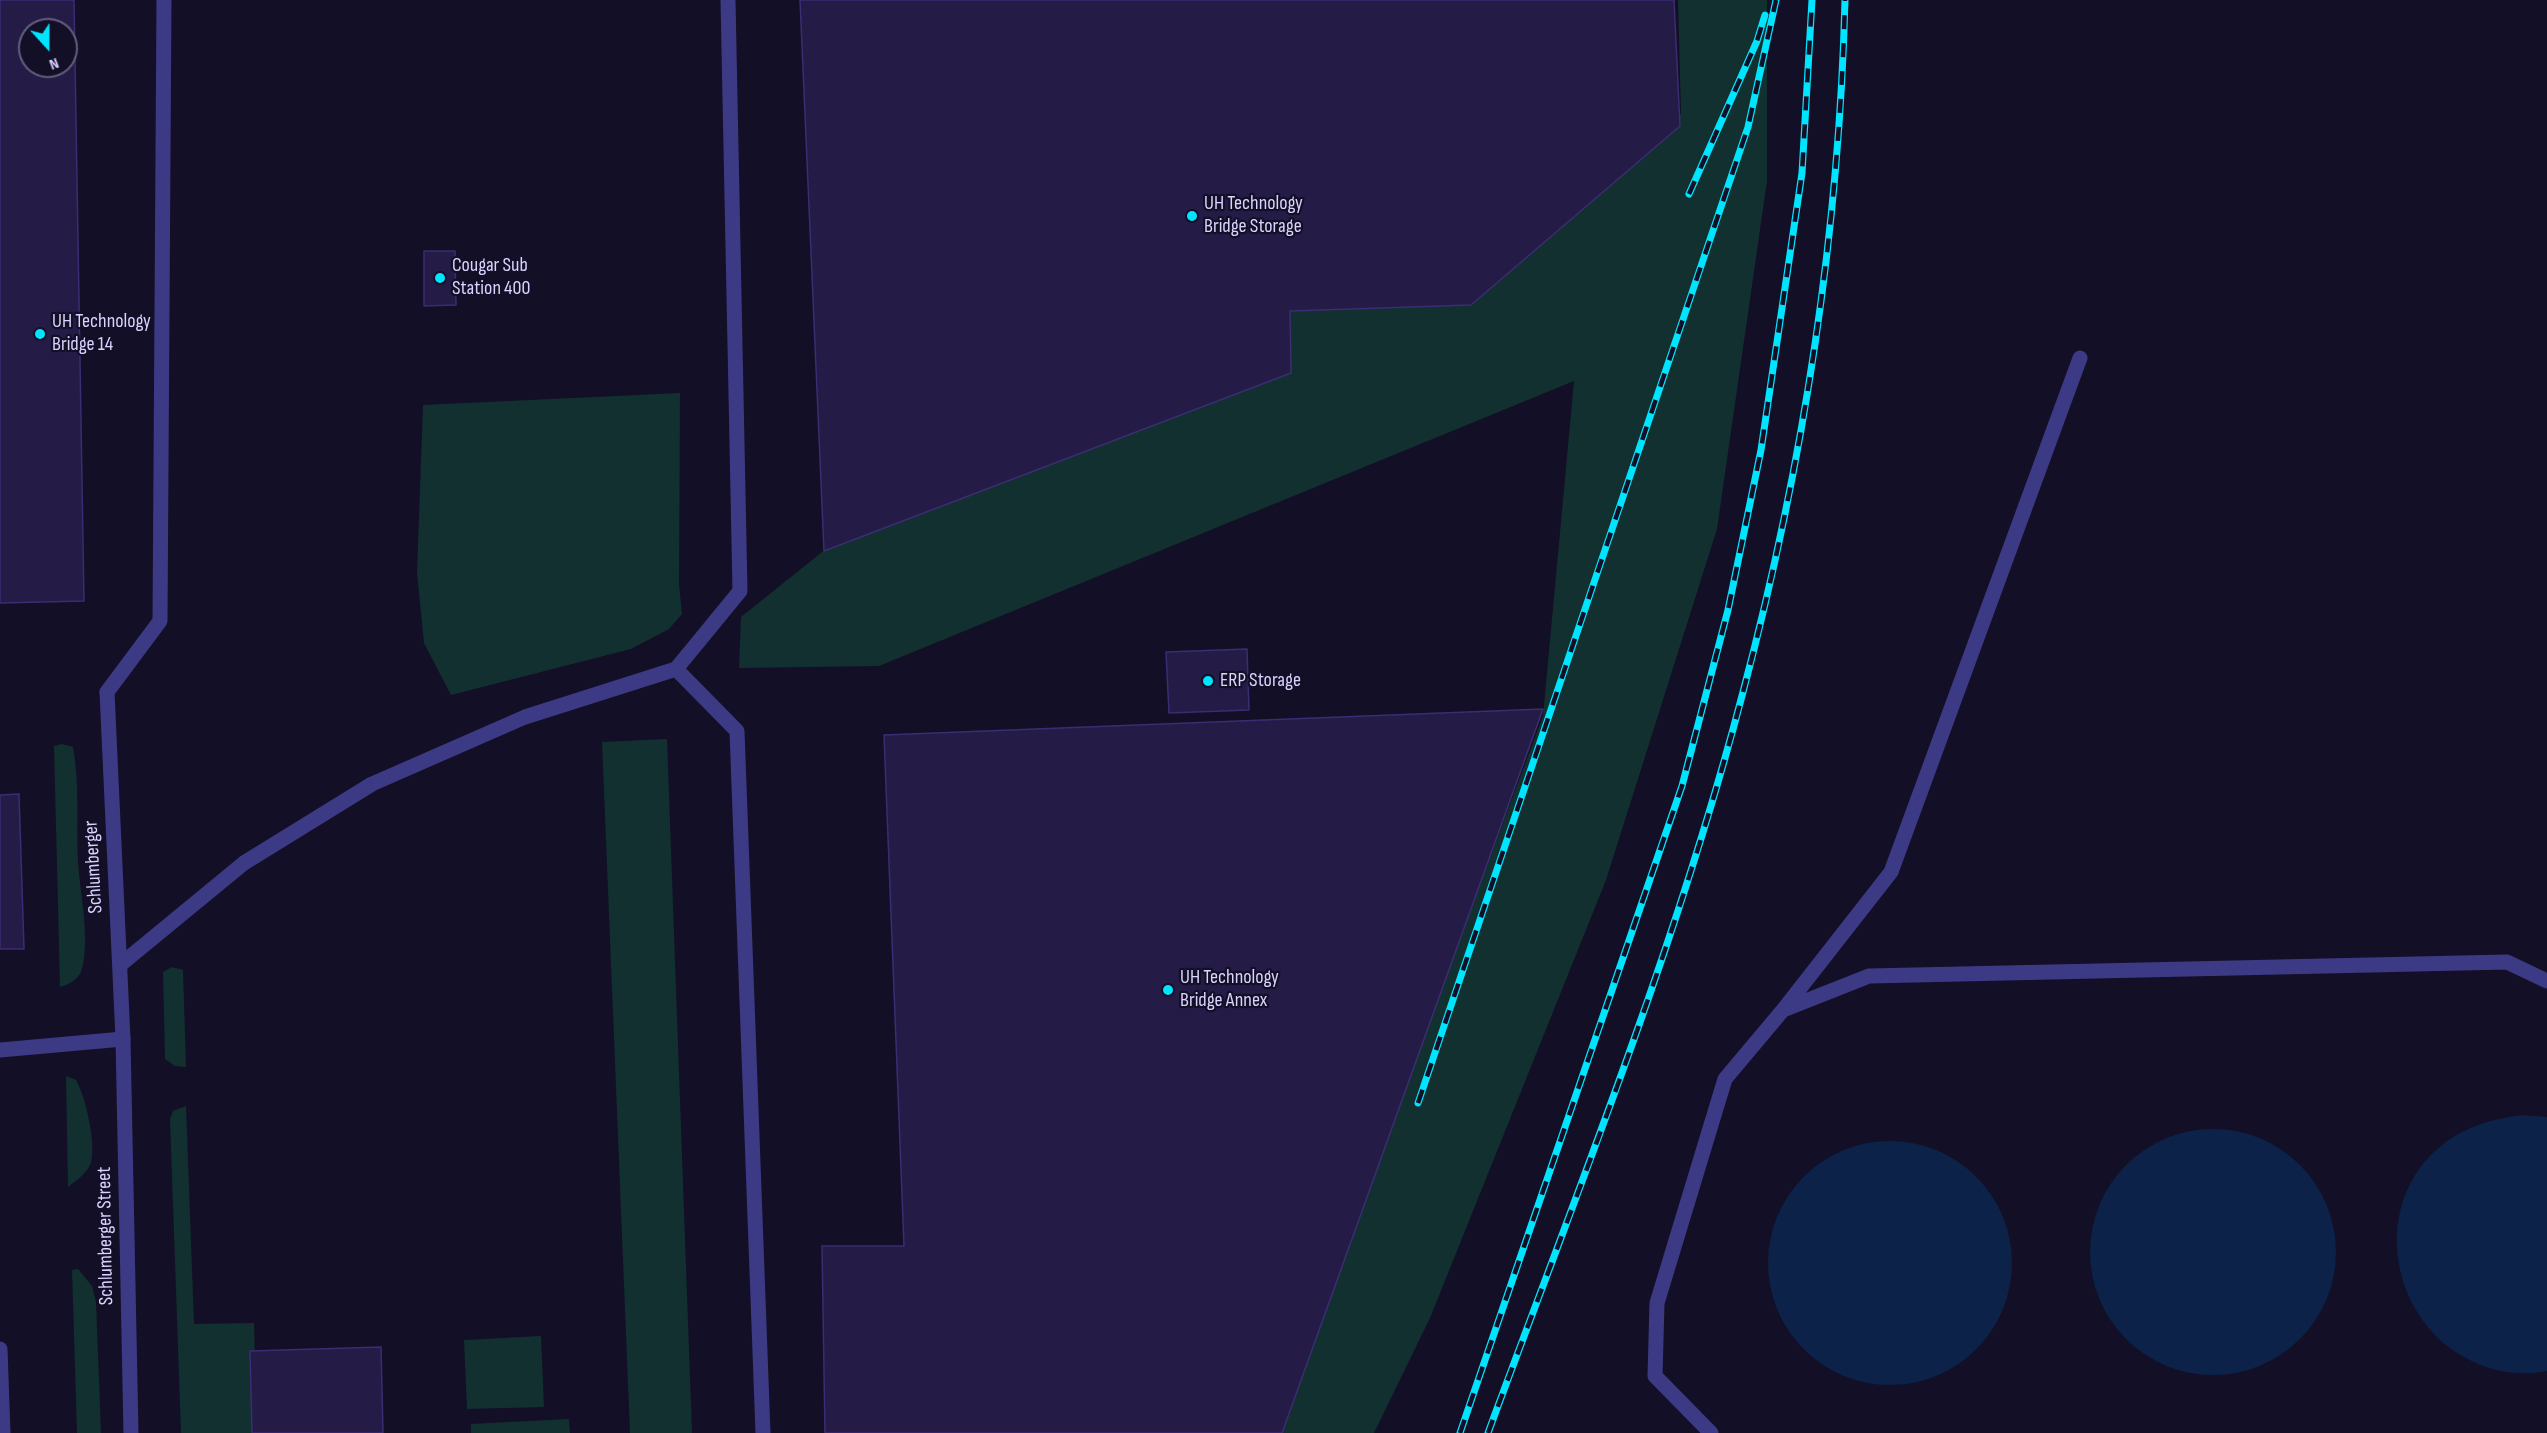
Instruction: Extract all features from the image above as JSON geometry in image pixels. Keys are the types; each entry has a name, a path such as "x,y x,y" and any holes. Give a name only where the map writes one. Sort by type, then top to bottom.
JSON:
{"street":[{"name":"Schlumberger","path":"123,1039 107,692 160,621 164,0"},
{"path":"120,965 244,863 372,784 525,717 676,669 740,591 728,0"},
{"path":"1711,1433 1655,1376 1657,1303 1725,1079 1783,1010 1892,872 2080,358"},
{"path":"676,669 737,731 763,1433"},
{"path":"1783,1010 1869,976 2507,962 2547,981"},
{"path":"0,1050 123,1039"},
{"name":"Schlumberger Street","path":"123,1039 131,1433"},
{"path":"0,1349 3,1433"}],"green space":[{"path":"1678,0 1767,0 1767,181 1717,529 1606,880 1430,1318 1374,1433 1275,1433 1543,716 1574,381 879,666 739,668 741,617 832,544 1281,305 1473,303 1681,114"},
{"path":"680,393 679,584 682,614 669,629 631,649 451,695 424,643 417,573 423,405"},
{"path":"667,739 692,1433 630,1433 602,742"},
{"path":"62,744 73,747 75,761 78,862 85,947 81,972 72,982 60,987 54,746"},
{"path":"172,967 183,970 186,1067 175,1066 165,1059 163,972"},
{"path":"66,1076 76,1080 80,1088 89,1120 92,1144 91,1163 68,1187"},
{"path":"186,1106 194,1324 254,1323 257,1433 181,1433 170,1119 173,1111"},
{"path":"78,1269 92,1286 96,1302 101,1433 77,1433 72,1270"},
{"path":"541,1336 544,1407 467,1409 464,1340"},
{"path":"569,1419 570,1433 471,1433 471,1424"}],"water":[{"path":"2522,1115 2547,1117 2547,1371 2536,1373 2504,1372 2483,1366 2464,1357 2438,1338 2419,1314 2405,1286 2398,1256 2398,1226 2405,1196 2419,1168 2442,1145 2460,1133 2490,1121"},
{"path":"2201,1129 2225,1129 2249,1134 2271,1143 2300,1165 2322,1194 2327,1205 2334,1228 2336,1252 2334,1276 2327,1299 2322,1310 2300,1339 2271,1361 2249,1370 2225,1375 2201,1375 2177,1370 2155,1361 2135,1347 2118,1330 2104,1310 2095,1288 2090,1264 2090,1240 2095,1216 2104,1194 2118,1174 2135,1157 2155,1143 2177,1134"},
{"path":"1890,1141 1914,1143 1937,1150 1948,1155 1976,1177 1998,1205 2003,1216 2010,1239 2012,1263 2010,1287 2003,1310 1998,1321 1976,1349 1948,1371 1937,1376 1914,1383 1890,1385 1866,1383 1843,1376 1832,1371 1804,1349 1782,1321 1777,1310 1770,1287 1768,1263 1770,1239 1777,1216 1782,1205 1804,1177 1832,1155 1843,1150 1866,1143"}],"building":[{"name":"UH Technology Bridge 14","path":"0,0 74,0 74,18 18,18 18,78 75,78 84,601 0,603"},
{"name":"UH Technology Bridge Storage","path":"800,0 1674,0 1680,126 1471,305 1290,311 1291,373 824,551"},
{"name":"Cougar Sub Station 400","path":"424,251 455,251 456,305 424,306"},
{"name":"ERP Storage","path":"1247,649 1249,710 1169,713 1166,652"},
{"name":"UH Technology Bridge Annex","path":"1543,709 1282,1433 825,1433 822,1246 904,1246 884,735"},
{"path":"19,794 24,949 0,949 0,795"},
{"path":"381,1347 383,1433 252,1433 250,1351"}],"railway":[{"path":"1418,1103 1748,127 1776,0"},
{"path":"1460,1433 1682,786 1728,610 1761,450 1802,173 1812,0"},
{"path":"1488,1433 1591,1158 1657,973 1717,786 1743,692 1783,521 1814,349 1835,175 1845,0"},
{"path":"1689,194 1757,41 1765,15"}],"place":[{"name":"UH Technology Bridge Storage","path":"1192,216"},
{"name":"Cougar Sub Station 400","path":"440,278"},
{"name":"UH Technology Bridge 14","path":"40,334"},
{"name":"ERP Storage","path":"1208,681"},
{"name":"UH Technology Bridge Annex","path":"1168,990"}]}
